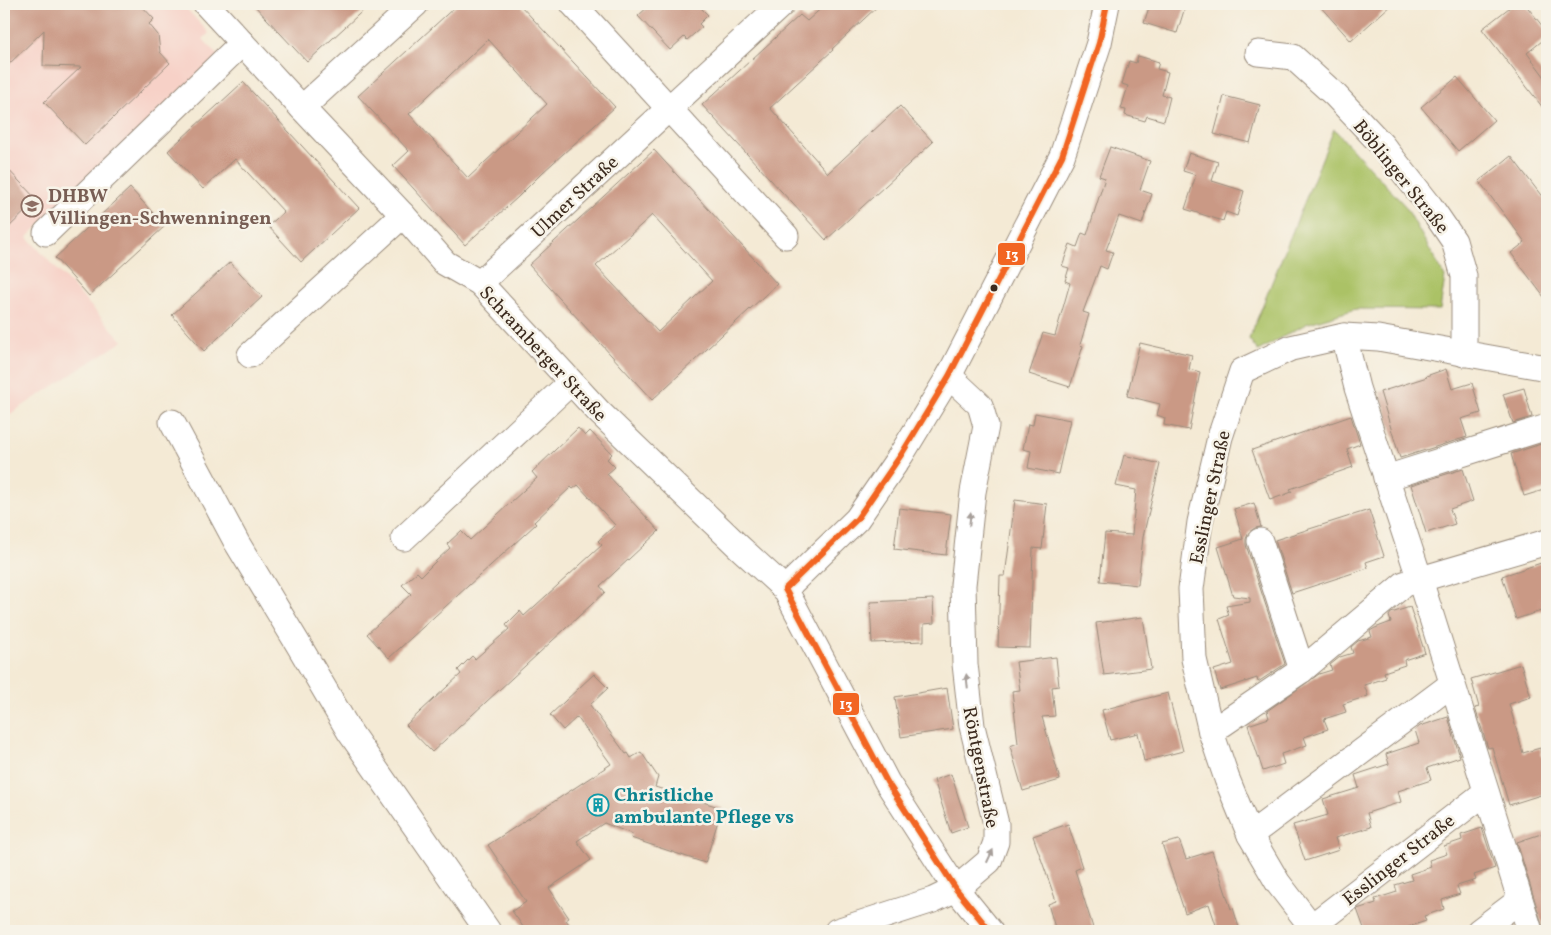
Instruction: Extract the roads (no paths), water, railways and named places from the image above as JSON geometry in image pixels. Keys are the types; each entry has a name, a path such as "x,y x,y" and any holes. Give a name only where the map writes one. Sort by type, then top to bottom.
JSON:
{"street":[{"name":"Schramberger Straße","path":"206,4 403,215 445,263 480,283 599,412 738,546 785,588"},
{"path":"302,108 416,4"},
{"path":"572,4 786,236"},
{"name":"Ulmer Straße","path":"480,283 782,4"},
{"path":"990,931 956,889 887,782 785,588 857,519 901,455 948,376 1062,156 1099,43 1107,4"},
{"path":"46,232 242,42"},
{"name":"Böblinger Straße","path":"1258,53 1293,57 1335,95 1382,146 1430,206 1454,241 1464,276 1464,354"},
{"path":"250,355 403,215"},
{"path":"1344,336 1386,478 1420,580 1530,931"},
{"name":"Esslinger Straße","path":"1486,792 1313,929 1278,883 1250,835 1227,779 1211,732 1194,659 1191,589 1200,522 1214,457 1242,371 1291,348 1344,336 1378,338 1547,368"},
{"name":"Röntgenstraße","path":"837,931 933,900 956,889 989,862 996,842 996,824 972,726 965,664 963,585 972,492 986,426 980,405 948,376"},
{"path":"404,538 571,382"},
{"path":"172,422 236,543 349,731 488,931"},
{"path":"1386,478 1547,426"},
{"path":"1260,541 1302,670"},
{"path":"1211,732 1302,670 1404,584 1547,542"},
{"path":"1250,835 1452,684"},
{"path":"1479,931 1520,900"}],"place":[{"name":"DHBW Villingen-Schwenningen","path":"32,206"},
{"name":"Christliche ambulante Pflege vs","path":"598,805"}]}
